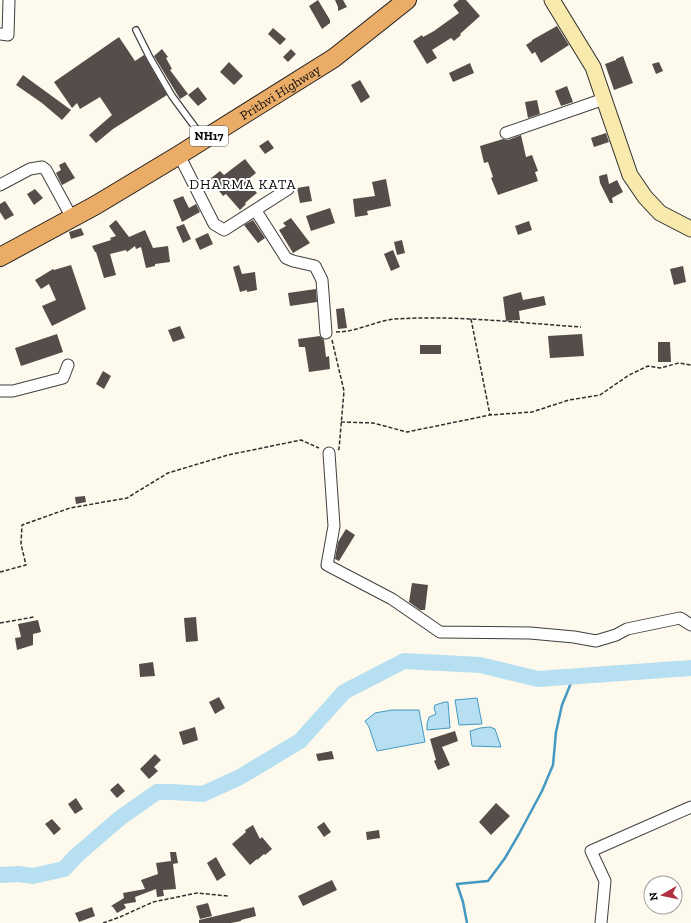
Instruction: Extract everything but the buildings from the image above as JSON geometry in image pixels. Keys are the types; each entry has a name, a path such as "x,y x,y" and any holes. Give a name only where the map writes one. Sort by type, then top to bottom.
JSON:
{"highway":[{"name":"Prithvi Highway","path":"0,257 72,218 179,155 334,58 407,0"}],"main road":[{"path":"552,0 593,67 630,175 645,198 660,213 691,229"}],"street":[{"path":"0,34 8,35 9,0"},
{"path":"506,133 604,99"},
{"path":"179,155 214,224 224,230 288,189"},
{"path":"0,185 30,169 42,167 46,170 72,218"},
{"path":"256,210 286,258 315,266 322,280 326,333"},
{"path":"0,392 13,391 63,378 68,366"},
{"path":"330,453 334,526 327,564 392,600 440,632 530,633 574,637 596,641 616,635 628,629 680,618 691,625"},
{"path":"601,923 605,881 591,851 691,808"}],"lane":[{"path":"136,30 172,96 204,140"}],"path":[{"path":"326,333 345,332 394,320 471,319 581,327"},
{"path":"471,319 490,415"},
{"path":"0,572 26,565 21,544 22,525 70,508 127,498 168,473 228,454 301,440 330,453 339,449 344,391 331,338 326,333"},
{"path":"341,422 373,422 407,432 490,415 532,412 569,400 600,395 629,375 648,366 660,368 679,364 691,365"},
{"path":"0,623 34,617"},
{"path":"103,923 153,902 197,893 228,896"}],"water":[{"path":"477,698 482,724 459,725 455,700"},
{"path":"448,702 450,728 427,730 429,717 436,714 434,708 435,705"},
{"path":"392,710 419,710 425,742 377,751 369,727 365,721 375,713"},
{"path":"490,727 495,729 501,747 472,746 470,731"}],"waterway":[{"path":"0,875 18,874 33,876 64,869 76,856 120,818 157,792 203,794 240,777 300,741 344,692 404,661 480,665 538,679 691,668"},
{"path":"467,923 463,902 457,884 488,881 505,858 542,791 553,765 556,732 562,705 571,683 595,674"}],"district":[{"name":"DHARMA KATA","path":"243,184"}]}
